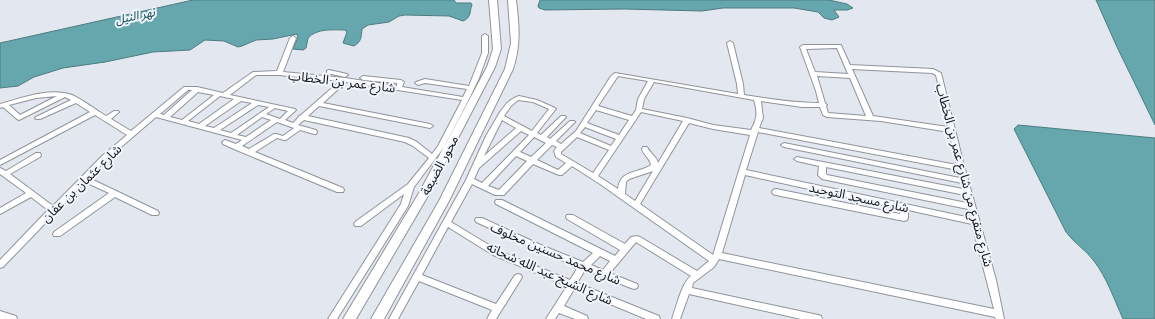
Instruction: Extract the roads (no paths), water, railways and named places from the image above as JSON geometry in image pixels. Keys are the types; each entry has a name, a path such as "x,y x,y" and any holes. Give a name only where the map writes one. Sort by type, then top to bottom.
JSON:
{"highway":[{"name":"محور الضبعة","path":"349,319 424,194 491,68 497,49 493,0"},
{"name":"محور الضبعة","path":"377,319 444,202 513,60 516,42 512,0"}],"street":[{"path":"358,224 411,186 441,147 472,88 485,53 485,36"},
{"path":"279,73 294,38"},
{"path":"730,43 740,84 741,95"},
{"path":"871,118 838,46 804,46 803,48 824,106 825,114 871,118 952,130"},
{"name":"شارع متفرع من شارع عمر بن الخطاب","path":"848,67 938,72 961,168 989,264 1000,316"},
{"path":"329,72 401,82 399,88"},
{"name":"شارع عمر بن الخطاب","path":"183,122 255,73 279,73 345,80 466,99"},
{"path":"813,74 852,76"},
{"path":"824,106 791,104 615,75 576,134 557,151 557,154 570,164 621,194 716,258 1000,316"},
{"path":"249,152 276,136 284,138 296,126 301,118 345,80"},
{"path":"594,177 634,119 639,110 641,99 652,80"},
{"path":"418,83 425,81 472,88"},
{"name":"شارع عثمان بن عفان","path":"0,265 3,256 104,158 184,90 190,88 197,89"},
{"path":"166,117 197,89 293,110 236,146"},
{"path":"2,105 19,118 65,95"},
{"path":"2,105 46,96 65,95 76,100 132,135"},
{"path":"392,319 470,180 501,116 511,103 520,98 551,108 553,111 516,153 483,187"},
{"path":"676,319 690,281 711,265 716,258 754,131 760,120 761,115 757,98"},
{"path":"201,126 239,99"},
{"path":"38,118 76,100"},
{"path":"216,130 258,102"},
{"path":"316,104 430,126"},
{"path":"232,135 274,106"},
{"path":"594,107 634,119"},
{"path":"639,110 713,127 754,131 961,168"},
{"path":"0,163 95,112"},
{"path":"107,119 116,112"},
{"path":"156,115 246,139"},
{"path":"262,115 314,132"},
{"path":"501,116 520,128 562,147"},
{"path":"542,138 563,116"},
{"path":"301,118 407,140 416,144 432,158"},
{"path":"636,205 687,120"},
{"path":"470,180 483,187 500,193 572,122"},
{"path":"583,124 620,138"},
{"path":"475,168 520,128"},
{"path":"576,134 612,149"},
{"path":"225,142 340,190"},
{"path":"784,145 965,181"},
{"path":"621,194 622,182 626,177 648,171 655,166 654,160 646,152 645,148"},
{"path":"516,153 560,173 570,164"},
{"path":"38,155 2,172 52,210"},
{"path":"797,159 968,193"},
{"path":"823,164 822,175 825,177 972,207"},
{"name":"شارع مسجد التوحيد","path":"742,172 976,222"},
{"path":"84,178 155,213"},
{"path":"332,319 405,204 411,186"},
{"path":"776,192 905,218 904,207"},
{"path":"57,234 114,193"},
{"path":"0,211 30,194"},
{"path":"499,202 615,260"},
{"path":"570,217 624,248"},
{"name":"شارع محمد حسنين مخلوف","path":"479,220 538,247 634,286"},
{"name":"شارع الشيخ عبد الله شحاته","path":"446,222 496,253 656,319"},
{"path":"604,274 624,248 632,240 637,239 697,275"},
{"path":"550,319 585,266 599,252"},
{"path":"416,276 498,309"},
{"path":"491,319 518,277"},
{"path":"686,290 818,319"},
{"path":"558,308 584,319"},
{"path":"0,315 13,319"}],"water":[{"name":"نهر النيل","path":"193,0 454,0 456,3 471,3 472,5 469,16 463,21 449,16 405,15 399,16 389,22 368,25 362,29 360,41 354,46 343,43 347,32 345,30 320,31 308,38 306,48 303,50 293,49 298,37 297,34 273,39 256,40 238,47 224,41 205,40 190,50 153,52 105,62 63,68 34,77 18,86 0,88 0,43"},
{"path":"540,0 829,0 847,4 853,8 847,10 834,10 839,17 832,20 824,18 818,12 794,8 723,8 702,11 624,9 545,10 539,8 538,6"},
{"path":"1096,0 1155,0 1155,125 1117,47"},
{"path":"1018,125 1155,138 1155,319 1123,319 1103,274 1091,257 1066,232 1014,129"}]}
